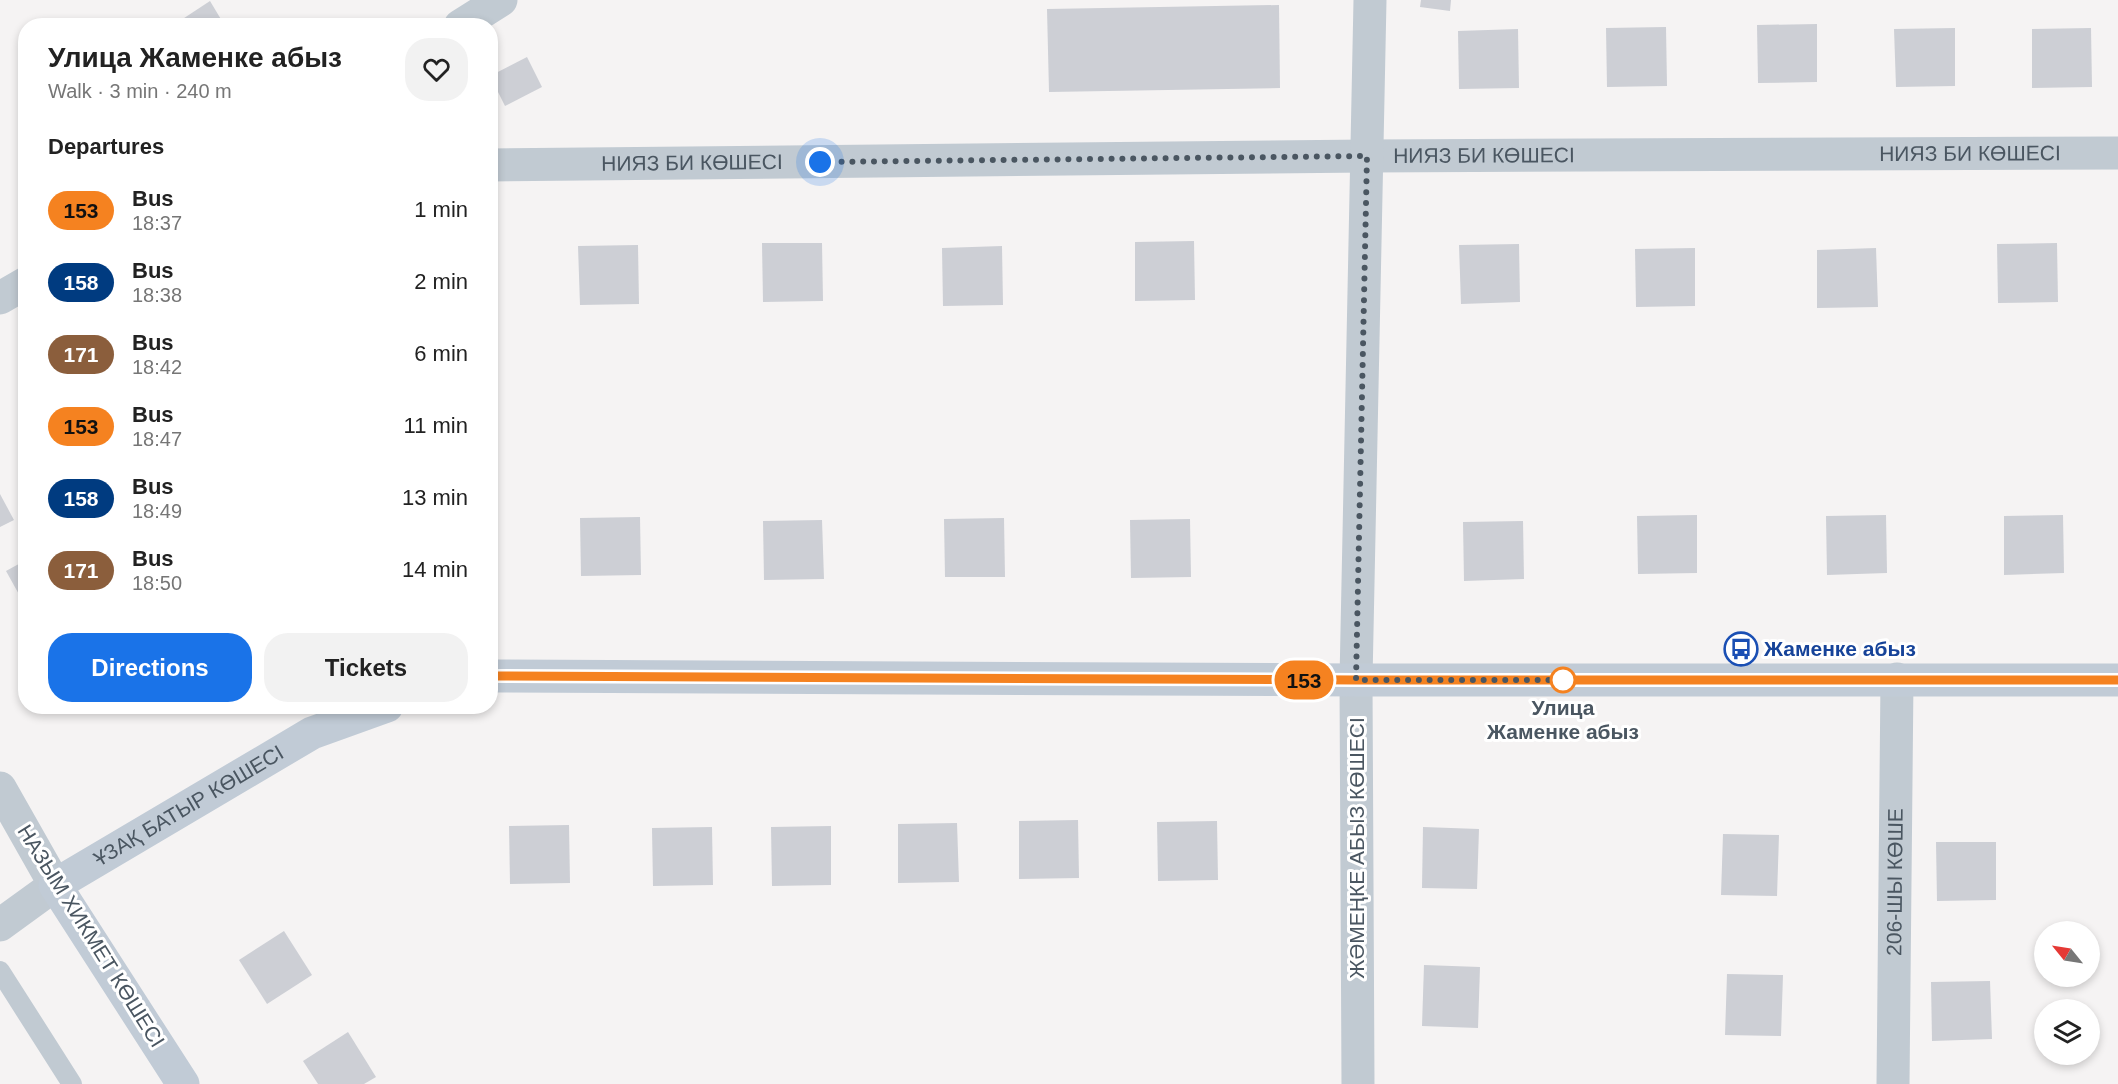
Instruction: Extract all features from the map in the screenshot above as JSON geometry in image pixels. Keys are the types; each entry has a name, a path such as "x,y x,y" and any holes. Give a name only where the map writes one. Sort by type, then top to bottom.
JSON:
{"street":[{"path":"473,18 501,0"},
{"name":"ЖӘМЕҢКЕ АБЫЗ КӨШЕСІ","path":"1358,1084 1356,680 1370,0"},
{"name":"НИЯЗ БИ КӨШЕСІ","path":"498,165 1367,156 2118,153"},
{"path":"0,298 18,288"},
{"path":"498,676 1356,680 2118,680"},
{"name":"206-ШЫ КӨШЕ","path":"1893,1084 1897,679"},
{"name":"ҰЗАҚ БАТЫР КӨШЕСІ","path":"0,925 55,885 312,733 365,714"},
{"name":"НАЗЫМ ХИКМЕТ КӨШЕСІ","path":"0,788 55,885 183,1084"}],"lane":[{"path":"0,971 72,1084"}],"building":[{"path":"1421,0 1451,0 1450,11 1420,7"},
{"path":"210,1 220,18 184,18"},
{"path":"1279,5 1280,88 1049,92 1047,9"},
{"path":"1817,24 1817,82 1758,83 1757,25"},
{"path":"1666,27 1667,86 1607,87 1606,28"},
{"path":"1955,28 1955,86 1896,87 1894,29"},
{"path":"2091,28 2092,87 2032,88 2032,29"},
{"path":"1518,29 1519,88 1459,89 1458,31"},
{"path":"527,57 542,87 505,106 498,92 498,72"},
{"path":"1194,241 1195,300 1135,301 1135,242"},
{"path":"762,243 822,243 823,301 763,302"},
{"path":"2057,243 2058,302 1998,303 1997,244"},
{"path":"1519,244 1520,302 1461,304 1459,245"},
{"path":"638,245 639,304 580,305 578,246"},
{"path":"1002,246 1003,305 943,306 942,248"},
{"path":"1695,248 1695,306 1636,307 1635,249"},
{"path":"1876,248 1878,307 1817,308 1817,250"},
{"path":"0,494 14,520 0,527"},
{"path":"1697,515 1697,573 1638,574 1637,516"},
{"path":"1886,515 1887,573 1827,575 1826,516"},
{"path":"2063,515 2064,573 2004,575 2004,516"},
{"path":"640,517 641,575 581,576 580,518"},
{"path":"1004,518 1005,577 945,577 944,519"},
{"path":"1190,519 1191,577 1131,578 1130,520"},
{"path":"822,520 824,579 764,580 763,521"},
{"path":"1523,521 1524,579 1464,581 1463,522"},
{"path":"18,564 18,593 6,571"},
{"path":"1078,820 1079,878 1019,879 1019,821"},
{"path":"1217,821 1218,880 1158,881 1157,822"},
{"path":"957,823 959,882 898,883 898,824"},
{"path":"569,825 570,883 510,884 509,826"},
{"path":"831,826 831,885 772,886 771,827"},
{"path":"712,827 713,885 653,886 652,828"},
{"path":"1423,827 1479,829 1477,889 1422,888"},
{"path":"1723,834 1779,835 1777,896 1721,895"},
{"path":"1936,842 1996,842 1996,900 1937,901"},
{"path":"284,931 312,975 267,1004 239,960"},
{"path":"1424,965 1480,967 1478,1028 1422,1026"},
{"path":"1727,974 1783,975 1781,1036 1725,1035"},
{"path":"1990,981 1992,1039 1932,1041 1931,982"},
{"path":"348,1032 376,1077 364,1084 318,1084 303,1061"}],"bus line":[{"name":"153","path":"498,676 1356,680 2118,680"}],"place":[{"name":"Жаменке абыз","path":"1741,649"},
{"name":"Улица Жаменке абыз","path":"1563,680"}],"route":[{"path":"820,162 1367,156 1356,680 1568,680 1563,680"}]}
